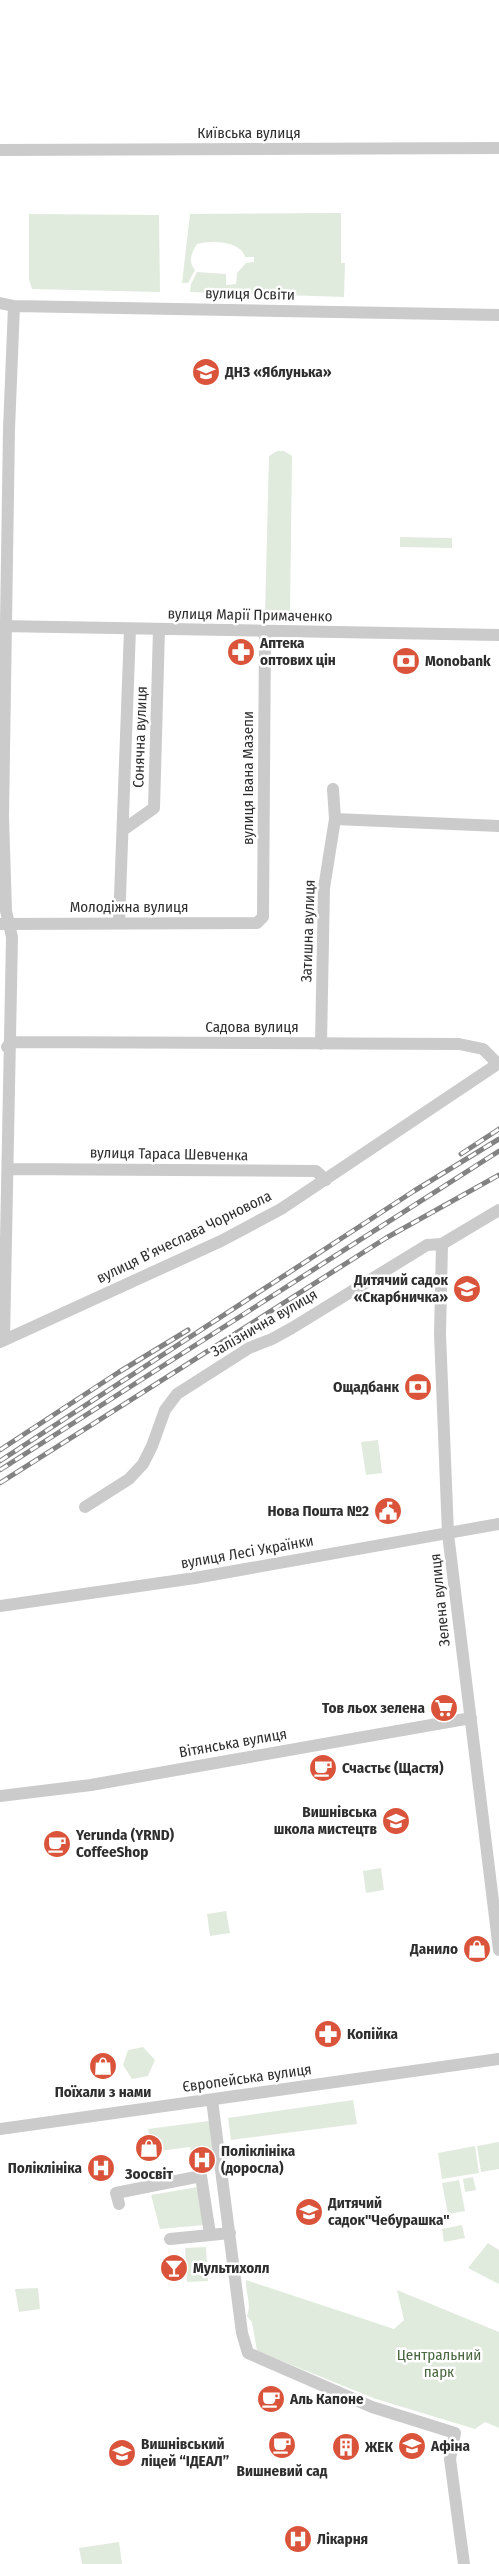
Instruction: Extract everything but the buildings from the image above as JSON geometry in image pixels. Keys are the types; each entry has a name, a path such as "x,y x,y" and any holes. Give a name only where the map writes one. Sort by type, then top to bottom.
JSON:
{"street":[{"name":"Київська вулиця","path":"0,150 499,148"},
{"name":"вулиця Освіти","path":"0,303 14,306 499,316"},
{"path":"2,1341 3,1257 9,1168 7,1046 12,937 4,924 3,626 14,306"},
{"name":"вулиця Марії Примаченко","path":"3,626 499,636"},
{"name":"Сонячна вулиця","path":"119,923 130,629"},
{"name":"Сонячна вулиця","path":"123,830 154,808 159,629"},
{"name":"вулиця Івана Мазепи","path":"257,922 263,918 265,631"},
{"name":"Затишна вулиця","path":"320,1044 324,888 335,820 333,789"},
{"path":"335,820 499,826"},
{"name":"Молодіжна вулиця","path":"4,924 257,922"},
{"name":"Садова вулиця","path":"7,1046 459,1044 483,1049 499,1064"},
{"name":"вулиця Вʼячеслава Чорновола","path":"2,1341 221,1241 281,1209 499,1064"},
{"name":"вулиця Тараса Шевченка","path":"9,1168 316,1171 326,1180"},
{"name":"Залізнична вулиця","path":"84,1507 129,1479 143,1464 152,1446 165,1410 177,1394 248,1348 272,1339 292,1328 426,1246 442,1244 499,1210"},
{"name":"Зелена вулиця","path":"442,1244 440,1334 448,1534 499,1950"},
{"name":"вулиця Лесі Українки","path":"0,1606 195,1578 499,1524"},
{"name":"Вітянська вулиця","path":"0,1796 91,1784 471,1718"},
{"name":"Європейська вулиця","path":"0,2129 499,2059"},
{"path":"212,2100 242,2333 248,2353 372,2407 455,2433 450,2459 464,2564"},
{"path":"118,2204 116,2193 200,2176 210,2234"},
{"path":"170,2239 230,2233"}],"green space":[{"path":"341,213 341,263 345,263 344,297 190,292 191,284 197,272 226,274 226,285 236,284 237,273 246,263 254,262 254,257 245,257 238,248 217,242 197,244 191,257 195,270 188,283 182,283 190,214"},
{"path":"29,214 159,215 160,292 32,289 29,279"},
{"path":"277,451 284,451 292,456 290,615 281,620 270,618 265,614 269,456"},
{"path":"400,537 452,538 452,548 400,547"},
{"path":"378,1440 382,1473 366,1475 361,1442"},
{"path":"381,1868 384,1890 366,1893 363,1871"},
{"path":"226,1911 230,1933 210,1936 207,1914"},
{"path":"143,2047 155,2060 148,2076 132,2079 123,2065 128,2050"},
{"path":"353,2100 357,2124 231,2140 228,2118"},
{"path":"209,2121 213,2149 191,2153 190,2147 160,2151 158,2141 150,2141 148,2129"},
{"path":"499,2142 499,2169 481,2172 477,2146"},
{"path":"475,2146 479,2173 442,2179 438,2153"},
{"path":"473,2177 476,2190 465,2192 463,2179"},
{"path":"459,2180 465,2211 448,2214 442,2183"},
{"path":"197,2187 204,2225 160,2229 151,2195"},
{"path":"462,2225 465,2238 444,2242 442,2229"},
{"path":"488,2243 499,2250 499,2284 468,2268"},
{"path":"206,2247 208,2281 187,2282 185,2248"},
{"name":"Центральний парк","path":"246,2280 394,2329 404,2320 397,2290 499,2332 499,2428 485,2422 475,2429 376,2399 257,2351 252,2322 247,2316 249,2302"},
{"path":"38,2288 40,2309 19,2312 15,2289"},
{"path":"119,2542 122,2564 82,2564 79,2548"}],"railway":[{"path":"461,1154 499,1129"},
{"path":"0,1461 414,1191 499,1139"},
{"path":"0,1470 499,1151"},
{"path":"0,1483 386,1238 499,1175"},
{"path":"0,1450 119,1372 188,1330"}],"place":[{"name":"ДНЗ «Яблунька»","path":"206,372"},
{"name":"Аптека оптових цін","path":"241,652"},
{"name":"Monobank","path":"406,661"},
{"name":"Дитячий садок «Скарбничка»","path":"467,1289"},
{"name":"Ощадбанк","path":"418,1387"},
{"name":"Нова Пошта №2","path":"388,1511"},
{"name":"Тов льох зелена","path":"444,1708"},
{"name":"Счастьє (Щастя)","path":"323,1768"},
{"name":"Вишнівська школа мистецтв","path":"396,1821"},
{"name":"Yerunda (YRND) CoffeeShop","path":"57,1844"},
{"name":"Данило","path":"477,1949"},
{"name":"Копійка","path":"328,2034"},
{"name":"Поїхали з нами","path":"103,2066"},
{"name":"Зоосвіт","path":"149,2148"},
{"name":"Поліклініка (доросла)","path":"202,2160"},
{"name":"Поліклініка","path":"101,2168"},
{"name":"Дитячий садок\"Чебурашка\"","path":"309,2212"},
{"name":"Мультихолл","path":"174,2268"},
{"name":"Аль Капоне","path":"271,2399"},
{"name":"Вишневий сад","path":"282,2445"},
{"name":"Афіна","path":"412,2446"},
{"name":"ЖЕК","path":"346,2447"},
{"name":"Вишнівський ліцей “ІДЕАЛ”","path":"122,2453"},
{"name":"Лікарня","path":"298,2539"}]}
